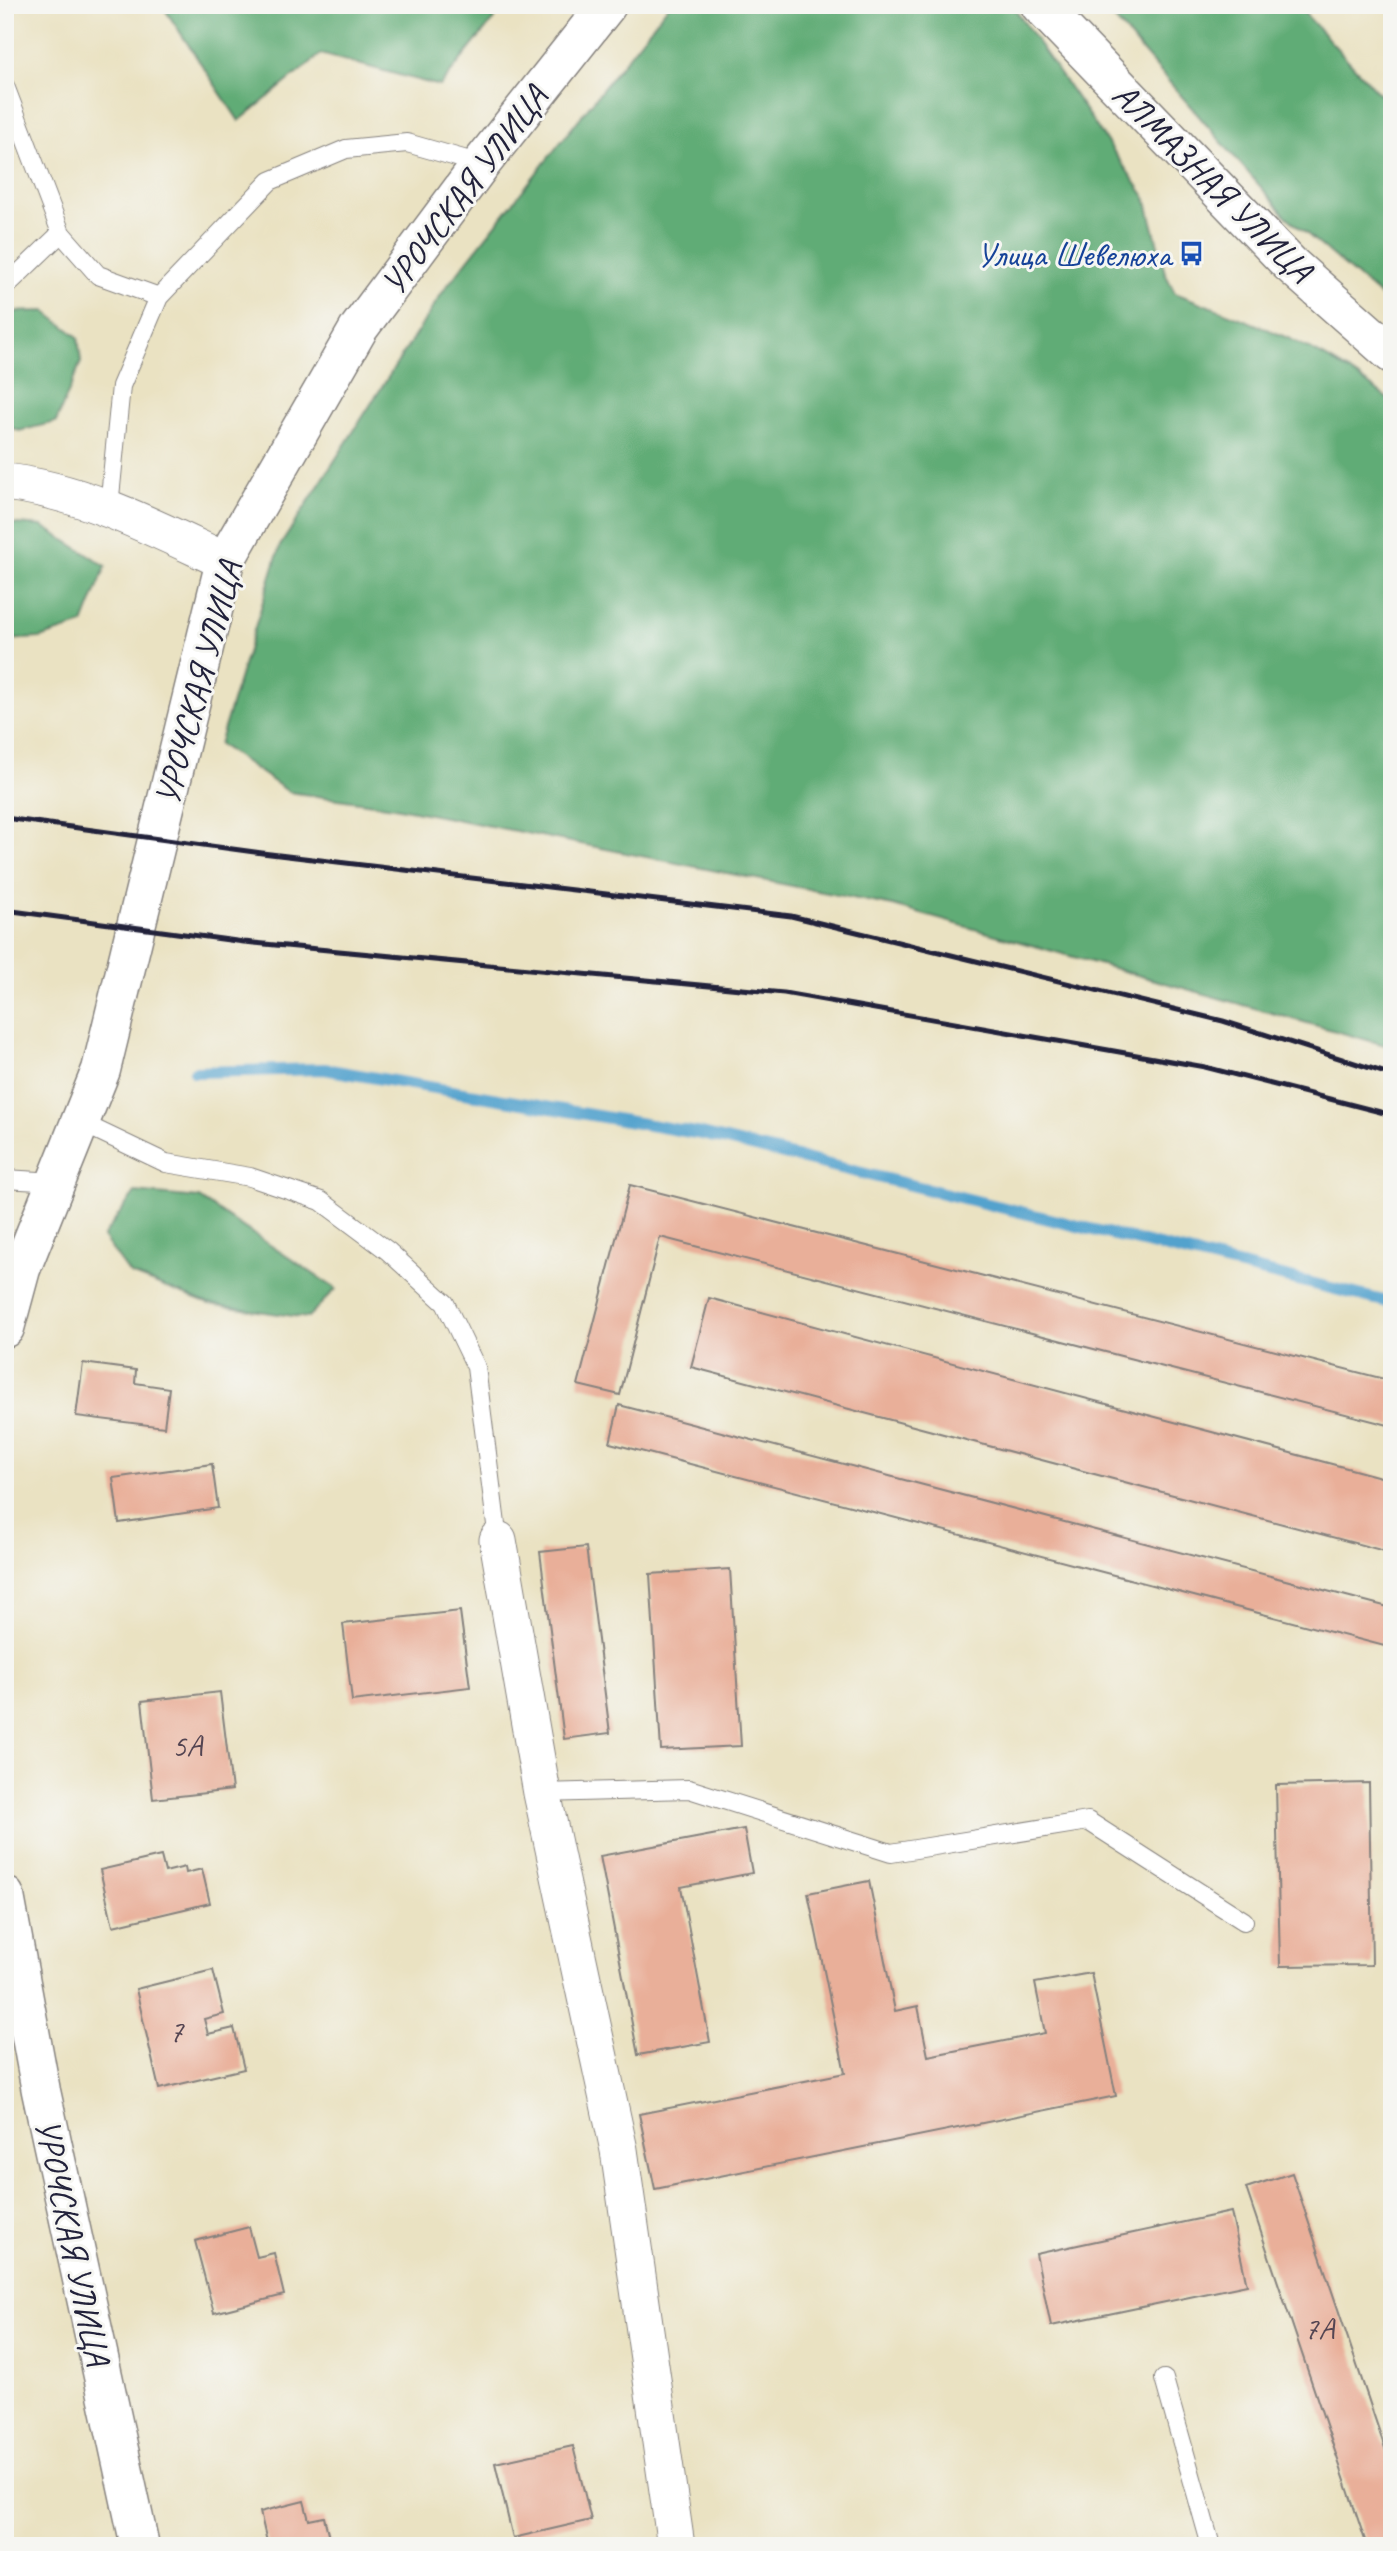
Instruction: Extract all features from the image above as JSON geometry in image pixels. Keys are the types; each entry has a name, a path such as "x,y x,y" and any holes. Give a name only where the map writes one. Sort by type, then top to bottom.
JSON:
{"main road":[{"name":"УРОЧСКАЯ УЛИЦА","path":"5,1328 22,1269 101,1070 225,561 359,328 481,164 607,5"},
{"name":"АЛМАЗНАЯ УЛИЦА","path":"1040,5 1290,264 1392,354"},
{"name":"УРОЧСКАЯ УЛИЦА","path":"5,1896 41,2091 140,2546"}],"street":[{"path":"5,482 31,485 109,507 225,561"},
{"path":"498,1540 542,1793 619,2150 676,2546"}],"lane":[{"path":"5,86 61,233 98,275 159,297"},
{"path":"109,507 121,386 159,297 270,181 346,149 407,143 481,164"},
{"path":"5,287 61,233"},
{"path":"80,1122 166,1163 250,1177 321,1201 388,1251 445,1303 476,1367 498,1540"},
{"path":"5,1179 56,1182"},
{"path":"542,1793 689,1789 891,1853 1088,1821 1244,1921"},
{"path":"1164,2379 1211,2546"}],"green space":[{"path":"162,5 505,5 440,86 321,54 239,121"},
{"path":"669,5 1012,5 1146,198 1165,273 1175,293 1314,351 1366,382 1392,402 1392,1047 893,906 394,807 289,792 219,744 280,546 444,290"},
{"path":"1102,5 1297,5 1392,108 1392,306 1286,216"},
{"path":"45,311 78,337 81,362 56,422 19,431 5,425 5,312"},
{"path":"5,523 42,526 106,566 83,624 40,638 5,640"},
{"path":"135,1192 199,1198 336,1289 307,1318 209,1304 130,1274 103,1237"}],"building":[{"path":"630,1185 1392,1381 1392,1426 660,1237 620,1395 578,1385"},
{"path":"709,1298 1392,1480 1392,1553 691,1367"},
{"path":"83,1363 136,1370 135,1383 169,1388 164,1427 76,1416"},
{"path":"619,1405 1392,1608 1392,1648 610,1443"},
{"path":"212,1464 218,1508 119,1523 113,1478"},
{"path":"586,1547 610,1733 564,1739 540,1552"},
{"path":"730,1569 741,1746 661,1750 650,1574"},
{"path":"460,1611 470,1687 352,1701 343,1624"},
{"path":"220,1692 232,1790 153,1799 142,1701"},
{"path":"1369,1783 1372,1965 1280,1966 1276,1785"},
{"path":"744,1829 752,1873 681,1887 710,2042 638,2055 600,1856"},
{"path":"161,1856 165,1872 185,1867 186,1873 202,1869 210,1903 113,1926 100,1870"},
{"path":"869,1881 895,2011 918,2006 928,2056 1045,2033 1035,1983 1091,1973 1116,2096 655,2189 639,2114 845,2073 808,1893"},
{"path":"213,1970 224,2014 204,2019 208,2034 234,2028 244,2069 159,2089 136,1989"},
{"path":"1292,2173 1392,2469 1392,2546 1367,2546 1246,2188"},
{"path":"1231,2212 1247,2285 1051,2326 1036,2254"},
{"path":"249,2227 257,2257 274,2253 284,2295 214,2313 195,2241"},
{"path":"573,2446 591,2520 513,2538 495,2463"},
{"path":"304,2501 309,2520 324,2517 331,2546 268,2546 260,2512"}],"waterway":[{"path":"195,1072 324,1069 702,1134 1392,1303"}],"railway":[{"path":"5,818 262,853 791,916 1223,1021 1392,1075"},
{"path":"5,910 244,942 784,993 1205,1067 1392,1115"}],"place":[{"name":"Улица Шевелюха","path":"1191,254"}]}
